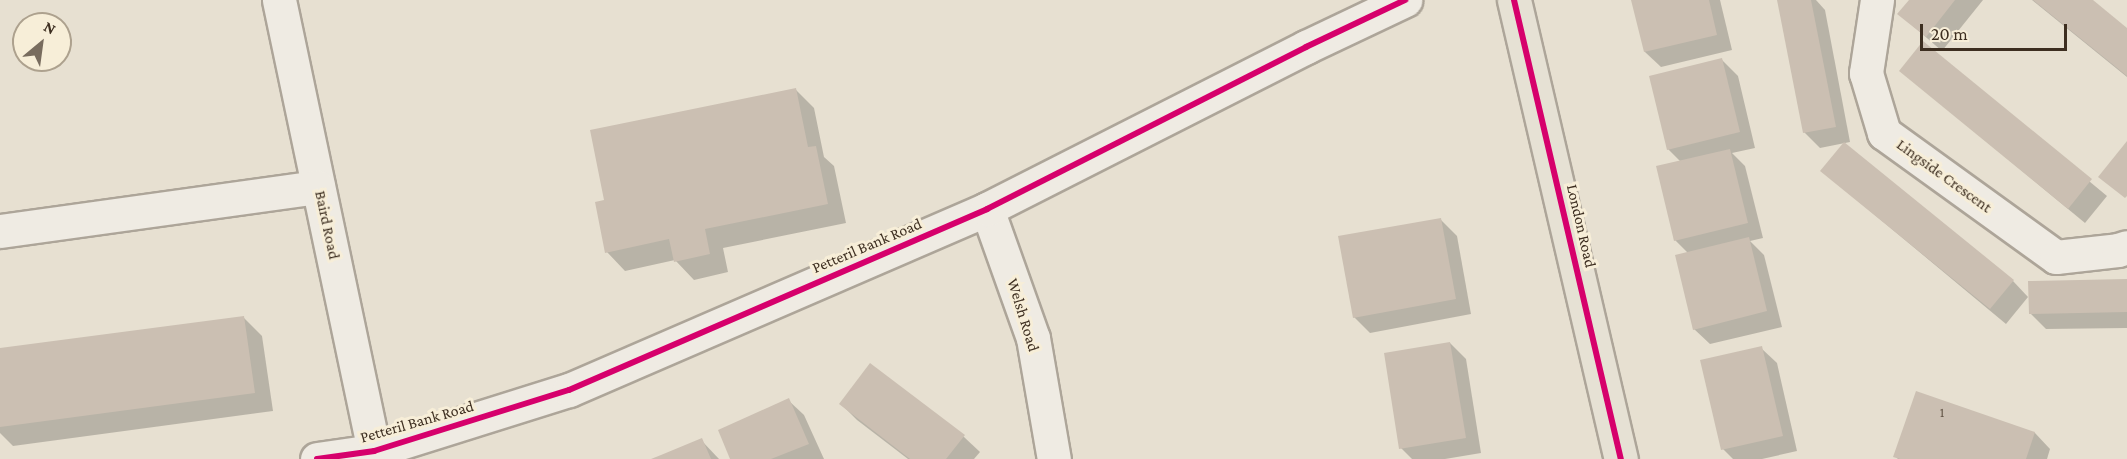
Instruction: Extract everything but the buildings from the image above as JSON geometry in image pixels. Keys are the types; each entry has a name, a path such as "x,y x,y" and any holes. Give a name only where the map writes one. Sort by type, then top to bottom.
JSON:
{"main road":[{"name":"London Road","path":"1514,0 1621,459"}],"street":[{"name":"Baird Road","path":"279,0 374,451"},
{"name":"Petteril Bank Road","path":"317,459 374,451 569,390 987,209 1306,47 1405,0"},
{"name":"Lingside Crescent","path":"1877,0 1866,73 1884,133 2056,257 2127,247"},
{"path":"0,231 318,187"},
{"name":"Welsh Road","path":"987,209 1033,338 1054,459"}],"cycle path":[{"path":"317,459 374,451 569,390 987,209 1306,47 1405,0"},
{"path":"1514,0 1621,459"}]}
